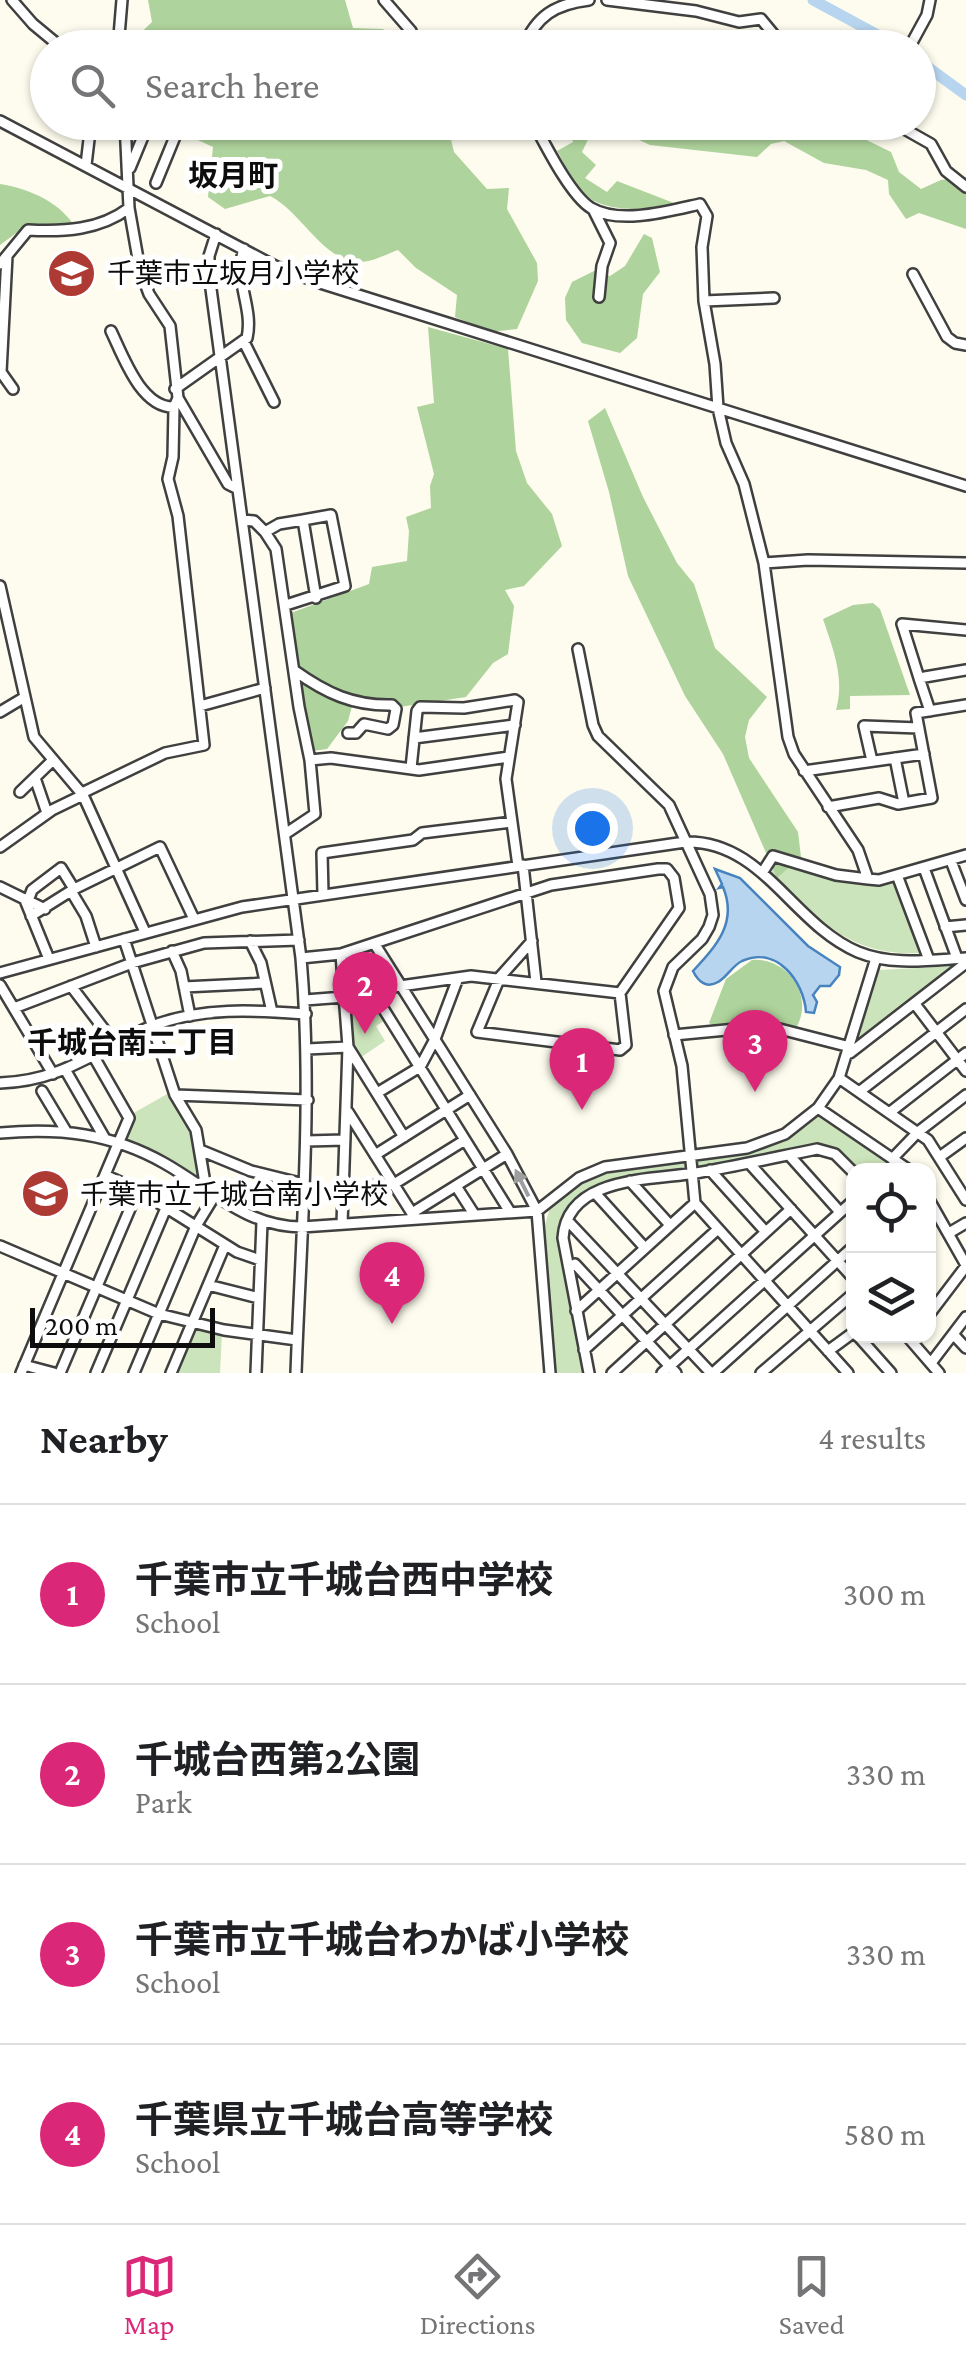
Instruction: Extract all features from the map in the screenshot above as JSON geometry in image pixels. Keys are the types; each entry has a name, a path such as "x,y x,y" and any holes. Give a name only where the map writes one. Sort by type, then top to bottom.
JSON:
{"street":[{"path":"12,0 40,30"},
{"path":"120,30 122,0"},
{"path":"384,0 409,30"},
{"path":"532,30 552,9 588,0"},
{"path":"607,0 696,11 739,22 761,19 770,30"},
{"path":"919,30 928,15 930,0"},
{"path":"0,121 30,136"},
{"path":"37,140 244,249 316,282 966,486"},
{"path":"86,165 89,140"},
{"path":"0,847 47,813 82,794 164,754 204,745 178,516 168,479 174,457 176,398 170,326 144,283 129,208 127,140"},
{"path":"130,168 144,140"},
{"path":"156,183 173,140"},
{"path":"544,140 570,184 593,209 610,244 602,266 599,297"},
{"path":"924,140 931,144 946,171 966,187"},
{"path":"593,209 624,214 665,212 700,204 707,216 702,247 704,302 716,364 718,408 726,442 744,484 764,563 788,737 804,771 858,850 868,879"},
{"path":"0,264 28,230 85,228 119,216 129,208"},
{"path":"216,234 209,256 209,274 302,958 306,1014 308,1100 296,1373"},
{"path":"110,331 146,395 163,408 244,342 249,333 238,274 244,249"},
{"path":"8,254 1,372 14,389"},
{"path":"913,274 947,336 966,345"},
{"path":"704,302 774,298"},
{"path":"244,342 274,402"},
{"path":"176,398 228,484 238,488"},
{"path":"265,532 279,524 331,515 345,586 286,605"},
{"path":"242,520 254,521 276,549 310,760 315,814 284,834"},
{"path":"303,520 316,598"},
{"path":"764,563 808,560 966,564"},
{"path":"0,586 34,737 82,794 145,932"},
{"path":"930,711 902,624 966,630"},
{"path":"578,649 592,725 598,736 669,805 710,894 712,915 702,939 673,966 664,991 682,1066 695,1203 848,1373"},
{"path":"919,678 966,670"},
{"path":"294,671 325,693 352,702 396,708 388,729 364,724 356,733 348,733"},
{"path":"200,706 265,688"},
{"path":"0,712 26,697"},
{"path":"411,768 420,707 464,708 518,702 506,779 526,891 536,982"},
{"path":"828,807 878,798 904,803 932,798 916,713 966,705"},
{"path":"414,738 514,725"},
{"path":"872,762 864,726 920,728"},
{"path":"804,771 924,754"},
{"path":"310,760 331,758 419,770 509,757"},
{"path":"895,758 904,803"},
{"path":"20,792 52,761"},
{"path":"35,778 47,813"},
{"path":"324,894 322,853 413,840 422,833 512,822"},
{"path":"0,973 145,932 293,898 684,842 716,844 733,850 828,935 876,958 963,960"},
{"path":"32,916 73,890 160,847 194,920"},
{"path":"762,872 773,856 836,876 868,879 966,856"},
{"path":"951,861 964,886 966,900"},
{"path":"49,960 27,901 32,890 61,868 86,916 96,946"},
{"path":"302,958 344,953 526,891 658,868 671,871 679,908 620,993 626,1044 620,1050 477,1032 500,977 532,941"},
{"path":"924,868 963,960"},
{"path":"897,875 928,960"},
{"path":"0,888 45,909"},
{"path":"946,926 966,926"},
{"path":"124,939 175,1095 196,1130 210,1192 134,1373"},
{"path":"14,1008 132,963 204,942 299,940"},
{"path":"250,942 261,963 272,1012"},
{"path":"374,943 507,1154 537,1211 550,1373"},
{"path":"172,952 190,1016"},
{"path":"344,953 372,990 510,1212"},
{"path":"342,1224 348,1047 344,953"},
{"path":"0,1133 66,1130 119,1142 167,1164 262,1222 302,1227 414,1216 537,1211 591,1171 766,1142 796,1127 818,1108 839,1078 876,958"},
{"path":"849,1051 915,1004 963,960"},
{"path":"372,990 458,978 500,977 620,993"},
{"path":"377,1094 420,1067 435,1040 458,978"},
{"path":"184,986 265,982"},
{"path":"0,985 53,1074"},
{"path":"71,986 116,1045"},
{"path":"305,1000 344,997"},
{"path":"915,1004 936,1032 962,1056 966,1071"},
{"path":"859,1092 966,1010"},
{"path":"0,1083 66,1071 153,1026 190,1016 224,1011 306,1014"},
{"path":"674,1035 768,1026 849,1051"},
{"path":"307,1048 348,1047"},
{"path":"348,1047 404,1136"},
{"path":"889,1112 962,1056"},
{"path":"94,1057 129,1118 22,1369 57,1373 138,1190"},
{"path":"66,1071 104,1137"},
{"path":"839,1078 918,1132 962,1184 966,1200"},
{"path":"42,1091 66,1130"},
{"path":"175,1095 308,1100"},
{"path":"375,1155 470,1095"},
{"path":"892,1159 918,1132 966,1095"},
{"path":"818,1108 898,1163"},
{"path":"346,1110 414,1216"},
{"path":"941,1156 966,1138"},
{"path":"306,1141 346,1140"},
{"path":"344,1188 394,1184 466,1140"},
{"path":"200,1150 251,1170 304,1184"},
{"path":"589,1373 576,1311 572,1267 563,1238 567,1220 576,1208 595,1194 630,1181 790,1155 829,1151 846,1166"},
{"path":"414,1216 507,1154"},
{"path":"790,1155 840,1212"},
{"path":"748,1162 846,1270"},
{"path":"710,1170 765,1231"},
{"path":"105,1175 138,1190 225,1245 260,1260"},
{"path":"630,1181 670,1225"},
{"path":"456,1186 474,1214"},
{"path":"595,1194 644,1248"},
{"path":"576,1311 695,1203"},
{"path":"572,1267 623,1315 670,1371 763,1279 846,1207"},
{"path":"96,1373 166,1208"},
{"path":"612,1373 791,1209"},
{"path":"936,1211 966,1266 936,1305"},
{"path":"567,1220 712,1373 846,1253"},
{"path":"256,1373 262,1222"},
{"path":"949,1233 966,1223"},
{"path":"584,1350 718,1228"},
{"path":"171,1373 225,1245"},
{"path":"0,1246 159,1314 192,1324 298,1340"},
{"path":"572,1267 593,1248"},
{"path":"208,1285 258,1298"},
{"path":"761,1373 846,1299"},
{"path":"930,1363 966,1317"},
{"path":"953,1334 966,1348"},
{"path":"828,1351 846,1340"},
{"path":"864,1343 892,1373"},
{"path":"915,1343 939,1373"}],"green space":[{"path":"148,0 345,0 353,28 384,30 144,30 152,22"},
{"path":"198,140 451,140 454,152 487,189 509,188 507,209 537,263 538,281 517,329 491,332 455,317 457,295 416,268 398,250 360,262 334,254 270,196 225,209 208,197 213,147"},
{"path":"588,140 582,152 596,165 585,178 607,192 617,181 679,205 630,209 593,200 575,184 557,151 573,142"},
{"path":"639,140 867,140 891,152 899,172 921,189 941,180 966,177 966,229 919,213 906,219 889,194 888,180 866,170 824,163 784,141 771,144 757,157 650,145"},
{"path":"0,184 44,199 63,212 77,230 23,228 0,245"},
{"path":"644,234 652,238 660,272 643,294 637,338 620,353 582,343 566,320 565,298 572,282 594,271 610,276 625,266"},
{"path":"428,327 508,349 516,451 527,483 552,514 562,546 524,586 505,590 514,606 508,654 493,663 466,697 393,708 364,703 352,706 348,721 327,749 305,752 288,614 369,584 372,567 407,561 406,517 431,508 434,474 417,407 434,403"},
{"path":"605,408 643,497 677,563 694,584 715,648 767,697 749,720 745,737 749,758 798,832 801,857 777,878 723,754 685,696 628,576 588,421"},
{"path":"873,603 880,609 910,695 850,696 850,709 836,710 838,675 823,619 853,605"},
{"path":"780,863 840,878 894,879 923,953 875,949 837,932 771,872"},
{"path":"752,960 776,965 794,981 802,1003 796,1028 760,1023 717,1028 709,1023 726,979"},
{"path":"956,966 860,1043 858,1041 878,970"},
{"path":"379,1007 387,1019 376,1026 385,1041 360,1058 350,1043 348,1010"},
{"path":"169,1093 193,1130 203,1182 168,1158 124,1138 130,1115"},
{"path":"820,1114 892,1163 849,1163 837,1150 821,1146 695,1168 694,1160 745,1152 777,1142"},
{"path":"686,1161 685,1170 628,1178 591,1192 565,1218 559,1236 585,1373 555,1373 543,1231 550,1208 594,1176"},
{"path":"195,1328 222,1333 220,1373 174,1373"}],"water":[{"path":"715,869 740,878 808,946 840,967 830,986 820,986 813,995 817,1002 814,1013 806,1012 794,978 777,962 766,958 742,961 710,985 695,975 693,971 717,943 726,923 727,900 723,887 719,888 722,884"}],"waterway":[{"path":"813,0 869,30"},
{"path":"936,73 966,95"}],"place":[{"name":"千葉市立坂月小学校","path":"72,273"},
{"name":"千城台西第2公園","path":"365,1034"},
{"name":"千葉市立千城台わかば小学校","path":"755,1092"},
{"name":"千葉市立千城台西中学校","path":"582,1110"},
{"name":"千葉市立千城台南小学校","path":"45,1194"},
{"name":"千葉県立千城台高等学校","path":"392,1324"}],"district":[{"name":"坂月町","path":"233,175"},
{"name":"千城台南二丁目","path":"132,1042"}]}
